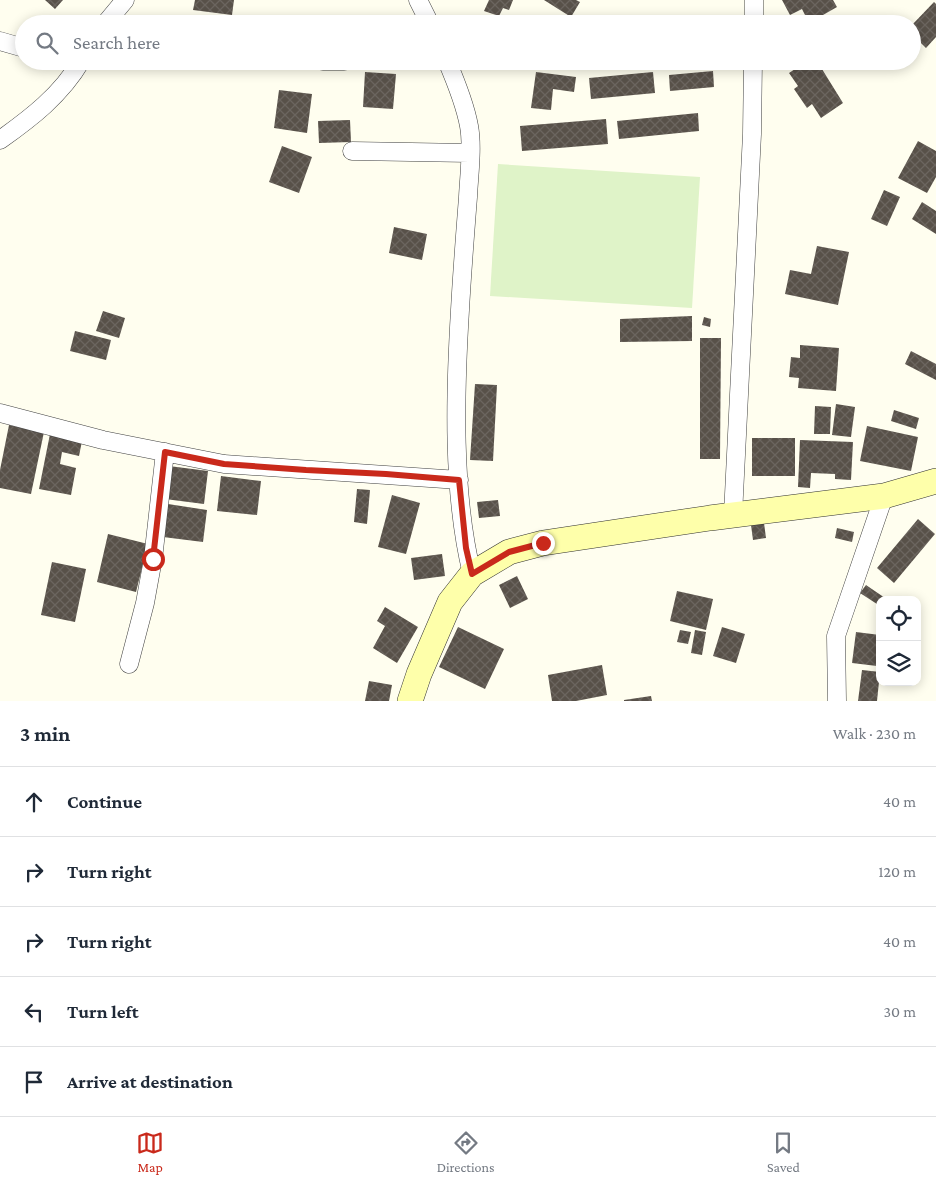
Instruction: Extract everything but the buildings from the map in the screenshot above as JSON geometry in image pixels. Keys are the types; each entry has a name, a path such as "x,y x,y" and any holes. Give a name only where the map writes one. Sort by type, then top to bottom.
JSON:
{"street":[{"path":"112,15 125,0"},
{"path":"418,0 426,15"},
{"path":"754,0 754,15"},
{"path":"0,41 15,45"},
{"path":"0,140 33,116 60,90 70,70"},
{"path":"451,70 469,126 458,345 457,420 459,480 466,548 472,574"},
{"path":"733,516 752,134 753,70"},
{"path":"352,151 469,153"},
{"path":"0,413 103,440 224,464 459,480"},
{"path":"129,664 145,603 153,559 165,452"},
{"path":"410,701 419,674 450,602 472,574 509,552 543,543 884,496 936,480"},
{"path":"837,701 836,636 884,496"}],"green space":[{"path":"498,164 700,177 692,308 490,296"}],"route":[{"path":"153,559 165,452 224,464 459,480 466,548 472,574 509,552 543,543"}]}
